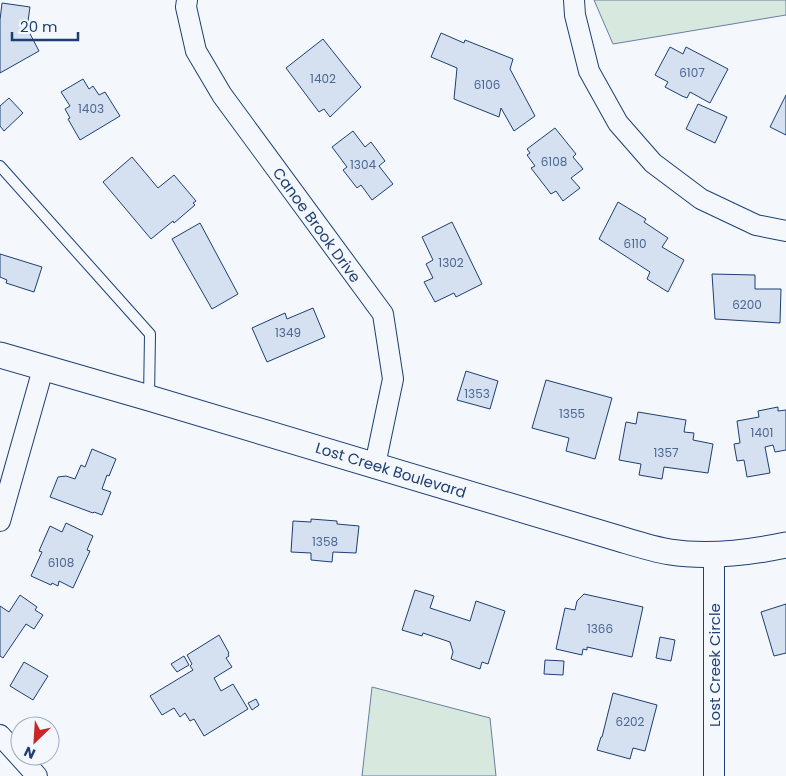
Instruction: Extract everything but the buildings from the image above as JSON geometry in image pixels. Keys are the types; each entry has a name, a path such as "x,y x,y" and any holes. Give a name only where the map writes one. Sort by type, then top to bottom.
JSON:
{"street":[{"name":"Canoe Brook Drive","path":"187,0 186,7 196,51 222,94 382,314 393,379 374,465"},
{"path":"574,0 575,15 589,71 618,122 653,163 701,199 756,224 786,231"},
{"name":"Lost Creek Boulevard","path":"0,355 616,538 670,552 714,555 752,552 786,545"},
{"path":"0,520 42,369"},
{"name":"Lost Creek Circle","path":"714,555 714,776"},
{"path":"0,736 37,776"}],"lane":[{"path":"0,166 150,334 149,398"}],"shaded area":[{"path":"594,0 786,0 786,15 613,44"},
{"path":"372,687 490,718 496,776 362,776"}]}
